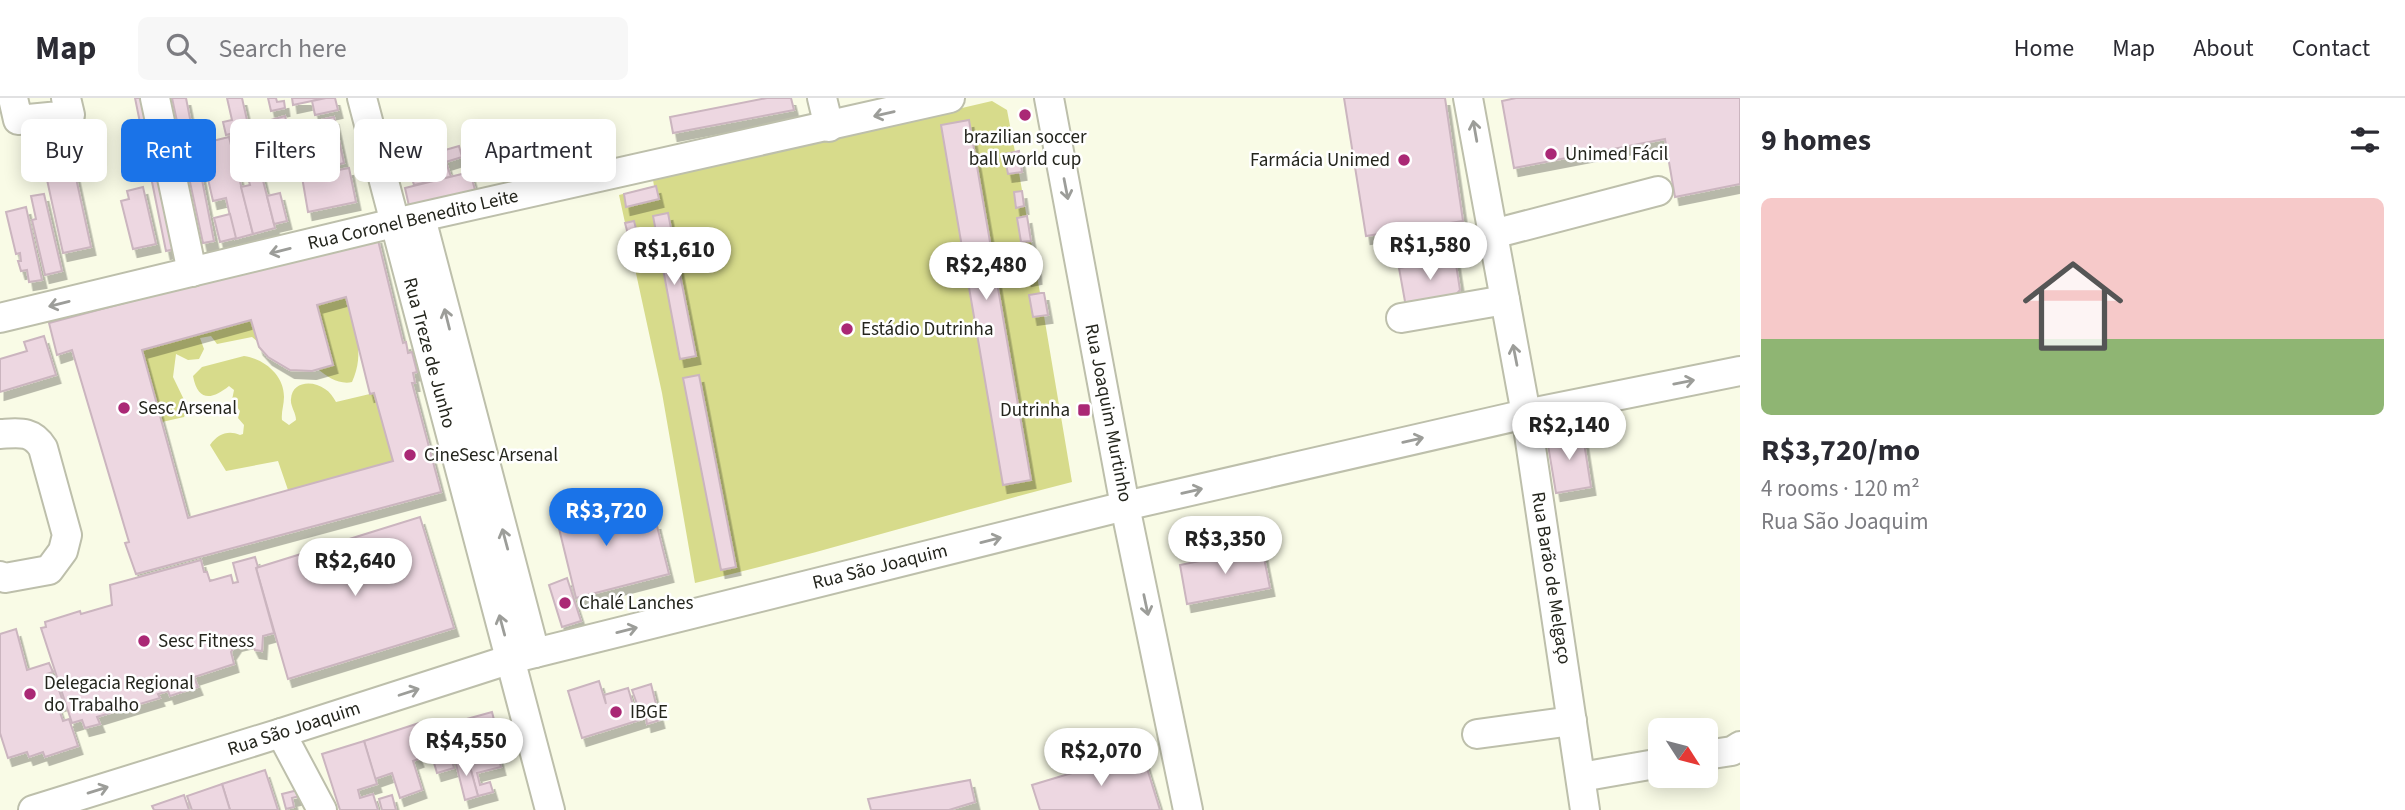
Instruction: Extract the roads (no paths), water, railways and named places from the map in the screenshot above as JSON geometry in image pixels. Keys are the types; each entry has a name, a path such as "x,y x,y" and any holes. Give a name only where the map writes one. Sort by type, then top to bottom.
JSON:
{"street":[{"path":"13,98 19,120 70,115 66,98"},
{"path":"155,98 192,272"},
{"name":"Rua Treze de Junho","path":"362,98 408,220 523,656 550,810"},
{"path":"822,98 829,127"},
{"name":"Rua Coronel Benedito Leite","path":"0,318 408,220 950,98"},
{"name":"Rua Joaquim Murtinho","path":"1049,98 1125,506 1188,810"},
{"name":"Rua Barão de Melgaço","path":"1468,98 1526,414 1585,810"},
{"path":"1493,234 1658,191"},
{"path":"1401,318 1504,300"},
{"name":"Rua São Joaquim","path":"33,810 523,656 1125,506 1526,414 1740,371"},
{"path":"0,434 27,432 43,447 67,535 63,551 49,570 5,578 0,576"},
{"path":"1477,734 1572,721"},
{"path":"281,733 322,810"},
{"path":"1718,753 1732,751 1740,746"},
{"path":"1581,777 1648,765"}],"place":[{"name":"brazilian soccer ball world cup","path":"1025,115"},
{"name":"Unimed Fácil","path":"1551,154"},
{"name":"Farmácia Unimed","path":"1404,160"},
{"name":"Estádio Dutrinha","path":"847,329"},
{"name":"Sesc Arsenal","path":"124,408"},
{"name":"Dutrinha","path":"1084,410"},
{"name":"CineSesc Arsenal","path":"410,455"},
{"name":"Chalé Lanches","path":"565,603"},
{"name":"Sesc Fitness","path":"144,641"},
{"name":"Delegacia Regional do Trabalho","path":"30,694"},
{"name":"IBGE","path":"616,712"}]}
